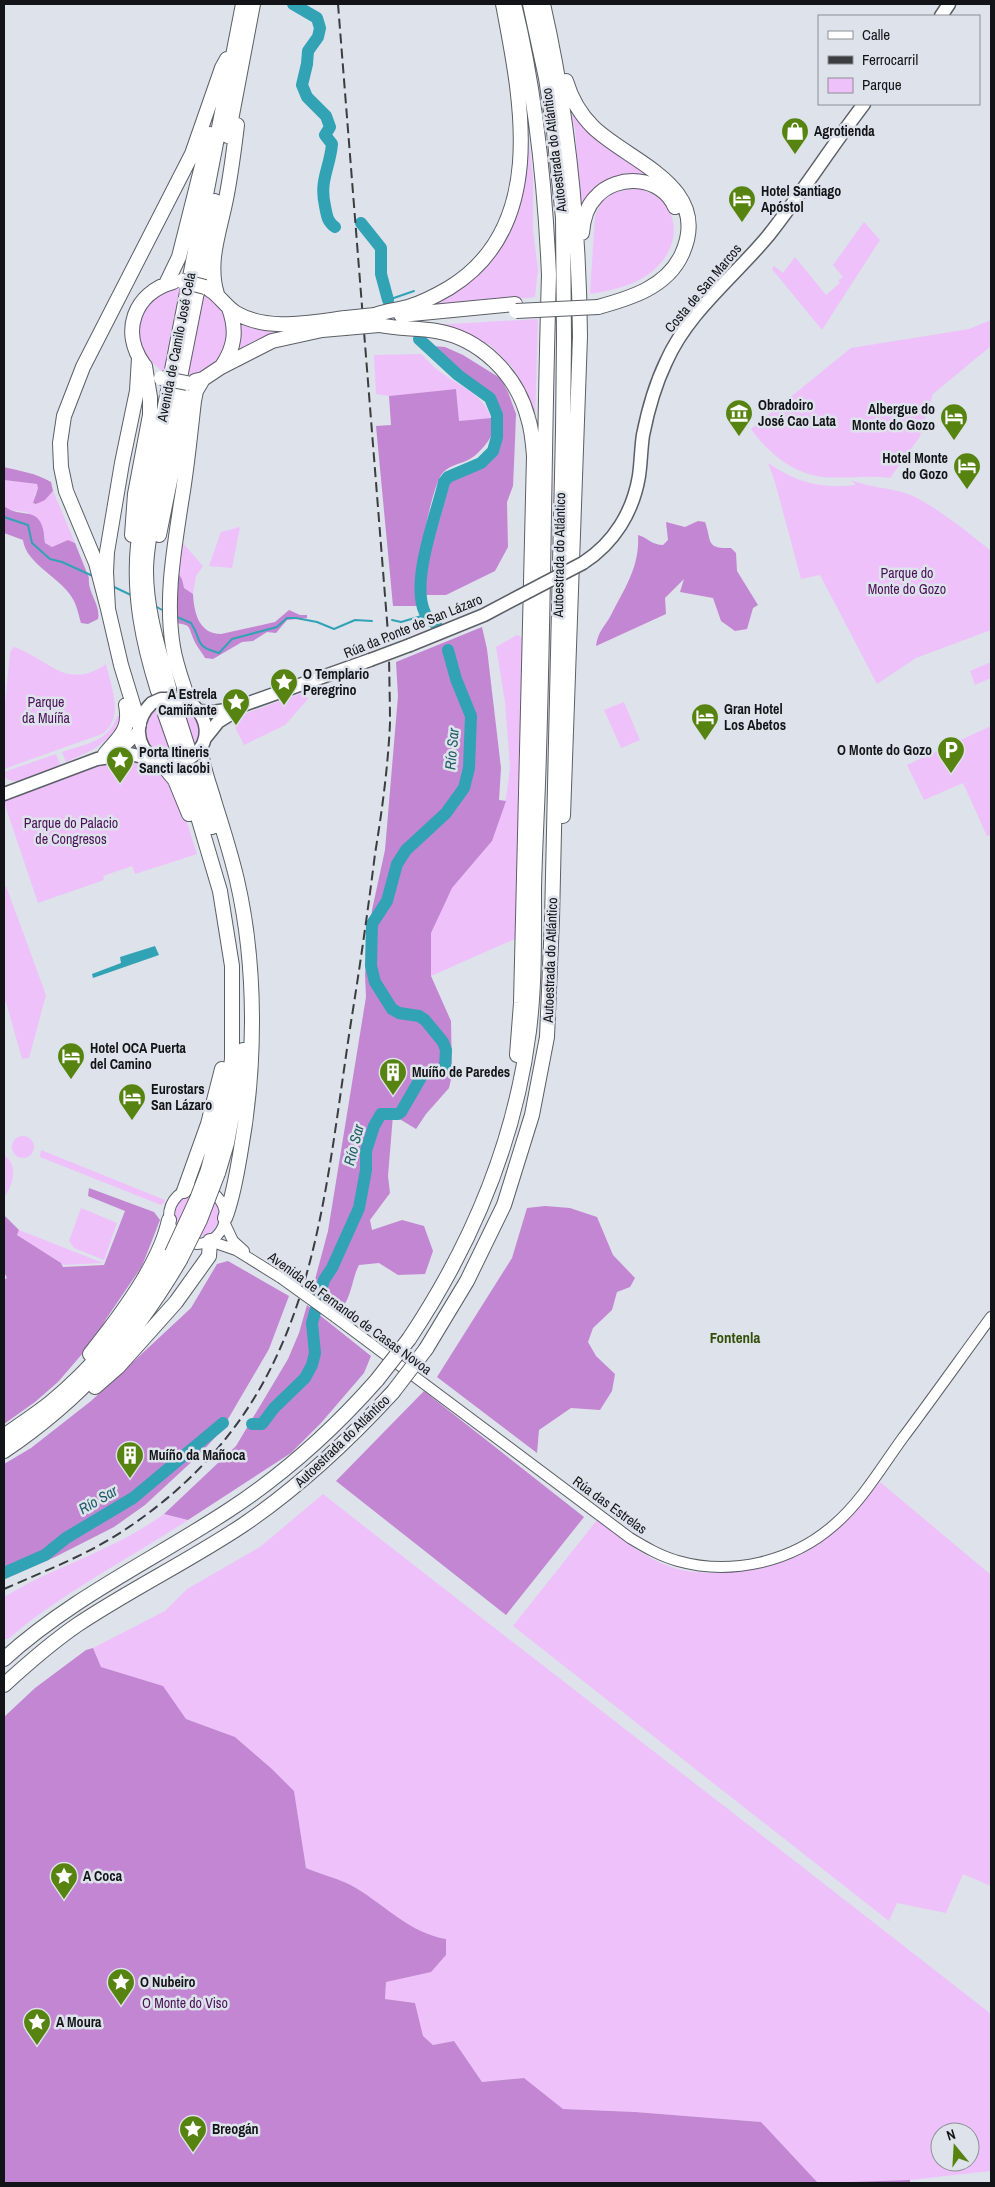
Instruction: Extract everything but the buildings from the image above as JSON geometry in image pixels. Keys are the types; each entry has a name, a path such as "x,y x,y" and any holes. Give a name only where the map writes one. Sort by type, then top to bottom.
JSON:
{"highway":[{"name":"Avenida de Camilo José Cela","path":"160,694 147,655 139,618 136,558 142,515 243,4"},
{"name":"Avenida de Camilo José Cela","path":"160,694 146,573 153,514 253,4"},
{"path":"377,320 449,288 464,278 492,248 512,210 520,165 520,120 515,68 503,4"},
{"name":"Autoestrada do Atlántico","path":"4,1659 63,1612 119,1575 230,1510 301,1456 330,1430 377,1380 409,1339 437,1295 467,1240 492,1181 513,1114 529,1034 535,954 534,887 542,658 548,275 547,219 536,116 514,4"},
{"name":"Autoestrada do Atlántico","path":"4,1685 32,1660 77,1626 242,1525 284,1495 312,1473 354,1433 393,1392 426,1349 448,1315 487,1244 516,1171 532,1115 546,1037 552,920 564,349 563,218 554,131 546,78 530,4"},
{"path":"545,4 565,117 575,206 579,270 580,336 566,750 558,905 552,920"},
{"path":"136,558 131,548 132,513 151,406 142,362 133,339 134,316 144,298 152,291 166,284 182,281 194,283 211,290 229,308 246,318 286,324 345,323 397,316 624,300 648,290 672,270 687,243 687,213 681,199 668,181 601,134 581,113 570,95 545,4"},
{"path":"166,284 181,250 233,29 240,23"},
{"path":"138,729 96,563 66,491 61,467 60,443 64,416 82,367 192,154 222,68 227,59"},
{"path":"236,96 239,110 219,256 219,276 221,282 236,301 254,312 267,317 271,323"},
{"path":"579,270 583,263 582,233 586,213 603,190 624,182 645,182 666,194 672,201 681,228 675,254 666,266 645,285 597,303"},
{"path":"211,290 213,281 212,264 226,199"},
{"path":"221,367 233,346 235,332 229,308"},
{"path":"377,320 448,334 487,354 499,365 516,389 528,418 532,435 534,456 521,1003 515,1072 510,1101 513,1114"},
{"path":"142,362 161,378 194,381 258,348 285,337 345,323"},
{"path":"108,609 107,552 142,362"},
{"path":"146,573 153,559 186,398 194,381"},
{"path":"194,381 194,401 187,464 174,543 170,598 173,645 179,672 182,707 223,828 243,910 252,991 250,1078 244,1135 232,1202 225,1221"},
{"path":"101,757 121,735 127,725 128,716 121,665"},
{"path":"161,762 175,780 184,801 212,888 219,918 227,922"},
{"path":"4,1436 50,1403 90,1366 112,1342 176,1257 200,1220 213,1172 228,1090 232,1040 232,966 227,922 190,772 218,845 235,913 244,990 242,1062 227,1143 213,1172"},
{"path":"184,1191 208,1124 226,1051 232,1040"},
{"path":"242,1062 251,1040"},
{"path":"50,1403 98,1345 130,1301 154,1259 165,1236 169,1220"},
{"path":"76,1395 92,1389 118,1367 171,1308 209,1256 210,1241"},
{"path":"4,1451 29,1434 76,1395 116,1354 139,1325 176,1257"}],"main road":[{"path":"942,15 949,4"},
{"path":"951,15 957,4"},
{"name":"Costa de San Marcos","path":"583,563 610,539 629,511 637,487 644,433 654,394 666,361 681,334 767,236 863,105"},
{"name":"Rúa da Ponte de San Lázaro","path":"182,707 221,711 249,704 410,645 484,615 583,563"},
{"path":"4,794 26,784 101,757 125,745 138,729 146,709 160,694 161,698 182,707 204,721 194,747 184,762 161,762 130,754 101,757"},
{"name":"Rúa da Ponte de San Lázaro","path":"194,747 218,722 249,704"},
{"path":"138,729 143,748 161,762"},
{"path":"4,782 26,784"}],"street":[{"name":"Avenida de Fernando de Casas Novoa","path":"184,1191 201,1188 216,1195 225,1210 225,1221 233,1240 256,1262"},
{"path":"169,1220 170,1207 174,1200 184,1191"},
{"name":"Avenida de Fernando de Casas Novoa","path":"169,1220 177,1237 185,1242 194,1245 210,1241 230,1248 256,1262 281,1278 429,1386"},
{"path":"210,1241 218,1236 225,1221"},
{"name":"Rúa das Estrelas","path":"429,1386 630,1538 654,1552 677,1561 715,1568 741,1566 765,1562 785,1555 804,1546 834,1525 854,1504 991,1317"}],"green space":[{"path":"569,101 651,175 648,178 637,175 581,211 575,130"},
{"path":"525,113 533,177 533,231 538,270 535,297 429,308 433,302 493,254 514,220 520,199"},
{"path":"636,188 650,193 661,200 673,220 674,232 666,256 650,273 634,282 590,294 595,216 601,203 613,193"},
{"path":"864,222 880,240 822,330 772,269 774,266 783,273 795,257 826,295 840,283 838,281 843,277 833,265"},
{"path":"174,288 181,288 164,372 149,358 144,349 140,340 140,320 150,301"},
{"path":"203,292 224,310 229,339 218,363 199,374 186,375"},
{"path":"538,319 535,418 529,397 513,368 490,345 433,325"},
{"path":"240,320 281,330 254,341 236,353 240,336"},
{"path":"991,320 991,346 933,394 919,438 890,478 824,477 802,472 773,454 751,429 851,348 969,329"},
{"path":"432,346 445,347 463,355 500,378 508,392 516,414 513,486 507,502 508,547 495,571 446,595 426,595 423,578 450,482 479,468 489,461 498,450 502,416 495,397 458,372"},
{"path":"421,354 439,371 476,396 482,402 491,418 459,421 456,389 389,396 376,394 374,355"},
{"path":"456,389 459,421 491,418 494,430 486,444 475,456 450,467 441,475 433,496 422,547 416,587 417,606 393,606 376,426 391,425 389,396"},
{"name":"Parque do Monte do Gozo","path":"768,463 789,475 810,483 831,486 856,485 851,480 865,485 908,494 928,504 962,528 991,551 991,630 916,658 877,684 820,575 801,579 775,482"},
{"path":"4,467 40,476 51,482 53,491 45,500 36,504 33,503 38,488 37,484 4,480"},
{"path":"4,480 37,484 38,488 34,496 45,500 53,491 75,543 68,540 52,547 45,543 45,536 27,512 8,510 4,506"},
{"path":"4,506 11,510 36,517 43,530 45,543 52,547 68,540 75,543 89,578 90,588 98,609 98,619 88,624 81,623 75,603 69,593 31,557 23,540 4,533"},
{"path":"698,521 705,522 709,539 713,545 731,548 736,553 737,571 758,605 753,608 747,629 735,631 721,621 713,598 680,592 684,579 665,598 666,614 596,646 600,633 626,586 634,567 637,557 638,535 656,544 663,545 668,540 666,522 685,527"},
{"path":"240,527 232,568 209,566 221,532"},
{"path":"181,541 203,566 196,576 193,594 184,588 182,579 176,570"},
{"path":"176,570 182,579 184,588 193,594 196,615 199,621 207,630 214,633 221,634 275,622 289,610 300,615 307,615 307,618 287,620 276,633 267,632 253,641 242,642 213,659 205,658 195,642 189,627 176,623"},
{"path":"482,627 487,649 501,768 499,800 506,801 492,841 452,888 431,933 431,976 451,1021 452,1075 449,1088 426,1114 416,1129 393,1115 388,1176 390,1193 370,1220 372,1230 402,1220 424,1226 433,1251 425,1274 398,1275 379,1263 359,1265 347,1300 341,1308 313,1287 328,1231 366,997 365,974 372,910 385,850 398,696 396,662"},
{"path":"517,635 524,638 517,856 517,938 431,976 430,933 452,888 492,841 506,798 510,768 505,702 496,647"},
{"name":"Parque da Muíña","path":"14,647 68,674 80,675 92,672 106,664 115,702 113,720 109,728 102,734 4,769 4,714 10,652"},
{"path":"991,662 991,678 975,685 970,671"},
{"path":"302,693 307,693 308,699 285,725 244,745 232,721 247,713"},
{"path":"624,702 640,740 621,748 604,710"},
{"path":"180,703 194,712 200,722 199,734 193,749"},
{"path":"156,707 174,759 164,758 155,753 149,747 146,740 145,723 149,714"},
{"path":"117,716 121,716 117,726 106,740 92,750 66,762 62,752 102,737 113,725"},
{"name":"O Monte do Gozo","path":"991,726 991,834 987,836 963,783 924,800 907,765"},
{"path":"56,754 61,766 24,780 10,780 4,777 4,772"},
{"name":"Parque do Palacio de Congresos","path":"139,759 153,766 167,778 183,810 197,854 135,874 132,866 103,876 104,880 38,903 4,802 8,795 110,760"},
{"path":"6,886 46,995 29,1058 22,1059 6,1002 4,1003 4,889"},
{"path":"23,1136 31,1139 34,1147 31,1155 23,1158 15,1155 12,1147 15,1139"},
{"path":"41,1150 165,1200 164,1203 161,1205 40,1157"},
{"path":"4,1156 12,1164 13,1175 10,1187 4,1197"},
{"path":"89,1188 154,1212 160,1220 142,1266 106,1319 95,1339 58,1382 35,1402 4,1424 4,1280 7,1278 4,1272 4,1215 19,1230 17,1235 61,1263 63,1267 104,1265 125,1211 88,1196"},
{"path":"201,1193 213,1199 218,1206 218,1224 213,1231 206,1236 193,1237 181,1231 176,1224 175,1211 181,1199 188,1194"},
{"path":"545,1206 570,1208 597,1217 613,1255 635,1278 630,1287 617,1292 612,1310 593,1328 588,1342 596,1356 615,1374 612,1391 600,1410 571,1408 539,1430 537,1453 437,1377 512,1258 527,1208"},
{"path":"81,1208 117,1223 104,1260 74,1248 69,1241"},
{"path":"19,1230 103,1263 64,1265 17,1235"},
{"path":"228,1261 289,1296 269,1349 221,1431 199,1455 145,1505 114,1527 55,1557 4,1579 4,1464 31,1448 91,1401 191,1308 217,1264"},
{"path":"307,1305 371,1356 364,1373 321,1423 291,1453 188,1520 164,1514 236,1446 288,1359 299,1333"},
{"path":"424,1391 584,1517 506,1615 336,1481"},
{"path":"880,1482 991,1575 991,1886 963,1874 946,1913 897,1903 889,1921 513,1626 597,1520 641,1552 671,1567 704,1573 743,1571 763,1568 781,1562 798,1556 812,1548 840,1526"},
{"path":"323,1494 991,2014 991,2171 910,2180 818,2183 761,2122 635,2112 562,2109 524,2078 482,2082 454,2041 433,2045 423,2036 415,2003 385,1999 386,1982 431,1971 446,1955 446,1939 433,1936 410,1925 350,1885 306,1868 294,1791 272,1769 235,1737 186,1719 162,1686 101,1667 93,1648 165,1611 187,1589 260,1547"},
{"path":"164,1514 188,1520 73,1591 8,1639 4,1639 4,1597 27,1584 115,1543"},
{"name":"O Monte do Viso","path":"93,1648 101,1667 163,1686 186,1719 235,1737 294,1791 306,1868 350,1885 410,1925 433,1936 446,1939 446,1955 431,1972 386,1982 385,1999 415,2003 423,2036 433,2045 454,2041 482,2082 524,2078 563,2109 635,2112 761,2122 818,2183 4,2183 4,1717 35,1688 86,1650"},
{"path":"910,2180 910,2183 818,2183"}],"water":[{"path":"155,946 159,955 93,978 92,974 121,963 120,957"}],"waterway":[{"name":"Río Sar","path":"293,4 317,18 320,28 318,37 308,51 302,85 307,97 326,116 330,127 325,135 332,144 324,181 323,197 326,213 330,223 335,227"},
{"name":"Río Sar","path":"361,223 381,248 381,274 388,300"},
{"path":"388,300 414,291"},
{"name":"Río Sar","path":"419,339 458,375 490,398 497,415 497,437 493,451 481,463 448,477 444,482 426,549 421,584 421,600 425,613 436,624"},
{"path":"4,517 28,525 32,543 50,559 62,562 95,577"},
{"path":"112,586 133,596"},
{"path":"155,606 164,611"},
{"path":"392,620 401,622 425,615"},
{"path":"177,617 191,623 205,648 219,653 232,639 277,627 287,618 317,622 334,629 355,620 372,621"},
{"name":"Río Sar","path":"252,1424 262,1424 274,1408 305,1378 312,1365 315,1353 312,1323 324,1280 332,1268 359,1208 366,1170 366,1151 374,1126 381,1114 398,1114 401,1112 423,1074 442,1071 445,1067 446,1050 443,1042 425,1020 419,1016 399,1013 392,1009 375,982 371,966 372,924 387,901 397,864 406,850 446,813 464,788 469,768 471,716 456,679 448,650"},
{"name":"Río Sar","path":"4,1573 45,1555 66,1538 133,1498 223,1423"}],"railway":[{"path":"4,1589 66,1562 112,1538 188,1479 236,1425 272,1366 297,1304 316,1238 329,1169 364,938 388,756 390,723 389,646 338,4"}],"place":[{"name":"Agrotienda","path":"795,155"},
{"name":"Hotel Santiago Apóstol","path":"742,223"},
{"name":"Obradoiro José Cao Lata","path":"739,437"},
{"name":"Albergue do Monte do Gozo","path":"954,441"},
{"name":"Hotel Monte do Gozo","path":"967,490"},
{"name":"O Templario Peregrino","path":"284,706"},
{"name":"A Estrela Camiñante","path":"236,726"},
{"name":"Gran Hotel Los Abetos","path":"705,741"},
{"name":"O Monte do Gozo","path":"951,774"},
{"name":"Porta Itineris Sancti Iacobi","path":"120,784"},
{"name":"Hotel OCA Puerta del Camino","path":"71,1080"},
{"name":"Muíño de Paredes","path":"393,1096"},
{"name":"Eurostars San Lázaro","path":"132,1121"},
{"name":"Muíño da Mañoca","path":"130,1479"},
{"name":"A Coca","path":"64,1900"},
{"name":"O Nubeiro","path":"121,2006"},
{"name":"A Moura","path":"37,2046"},
{"name":"Breogán","path":"193,2153"}],"district":[{"name":"Fontenla","path":"735,1338"}]}
